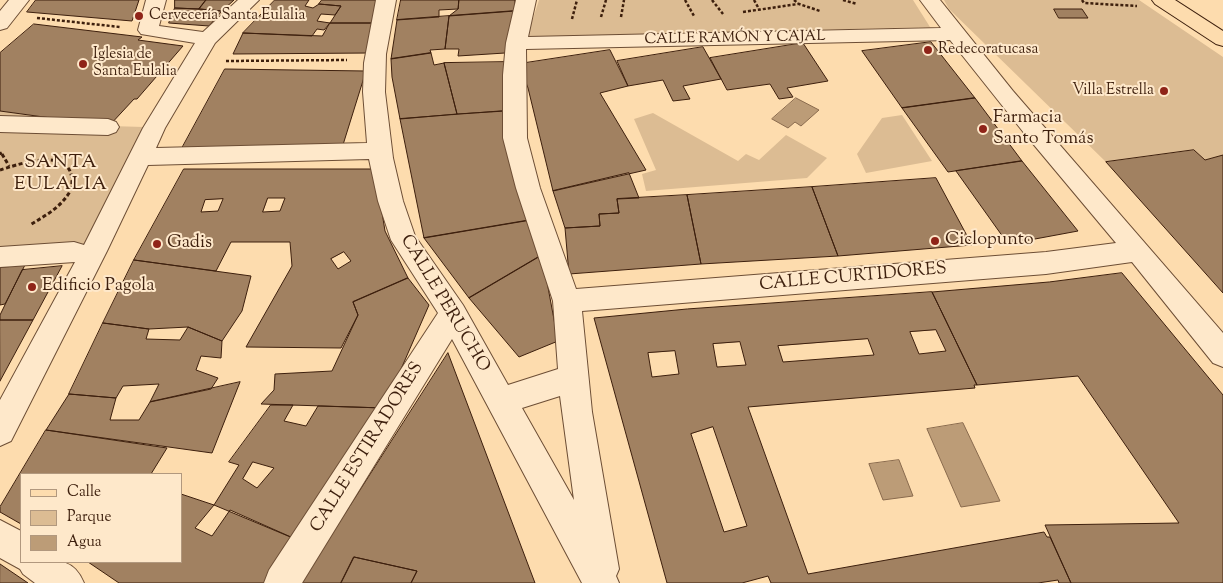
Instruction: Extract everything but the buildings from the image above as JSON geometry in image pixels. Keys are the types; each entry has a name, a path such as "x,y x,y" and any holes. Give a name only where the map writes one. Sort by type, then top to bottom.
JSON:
{"main road":[{"path":"1191,0 1223,21"},
{"path":"1153,3 1223,40"}],"street":[{"path":"0,24 19,0"},
{"path":"156,0 148,30 208,39"},
{"path":"0,431 94,251 154,128 208,39 249,0"},
{"name":"CALLE PERUCHO","path":"386,0 374,71 379,151 398,227 404,240 453,313 602,583"},
{"path":"526,0 516,43 514,75 515,138 528,188 567,301 576,412 602,583"},
{"path":"930,0 955,34 1089,196 1138,251 1223,354"},
{"name":"CALLE RAMÓN Y CAJAL","path":"516,43 955,34"},
{"path":"0,124 108,126"},
{"path":"140,157 379,151"},
{"name":"CALLE CURTIDORES","path":"567,301 1046,263 1138,251"},
{"path":"0,257 74,252"},
{"name":"CALLE ESTIRADORES","path":"282,583 453,313"},
{"path":"502,401 574,378"},
{"path":"0,537 20,551"},
{"path":"36,563 66,583"}],"path":[{"path":"570,23 577,0"},
{"path":"685,0 698,22"},
{"path":"712,0 723,15"},
{"path":"754,0 759,10"},
{"path":"843,0 857,4"},
{"path":"1082,0 1084,3 1153,3"},
{"path":"34,18 148,30"},
{"path":"193,61 375,60"},
{"path":"0,152 9,166"},
{"path":"0,170 29,161 47,160 68,166 73,174 73,184 69,195 59,207 45,218 29,226"}],"green space":[{"path":"539,0 913,0 930,27 527,37"},
{"path":"944,0 1139,0 1223,57 1223,155 1205,160 1194,150 1106,162 949,9"},
{"path":"0,111 109,126 144,127 84,252 0,257"},
{"path":"653,113 738,161 746,154 759,160 786,135 827,158 807,178 646,191 642,174 656,170 634,119"},
{"path":"902,115 932,161 866,173 857,154 882,118"}],"water":[{"path":"796,98 819,110 801,126 795,122 788,128 772,119"},
{"path":"963,423 1000,501 961,507 927,429"},
{"path":"899,460 913,496 883,500 869,464"}],"place":[{"name":"Cervecería Santa Eulalia","path":"139,16"},
{"name":"Redecoratucasa","path":"928,50"},
{"name":"Iglesia de Santa Eulalia","path":"83,64"},
{"name":"Villa Estrella","path":"1164,91"},
{"name":"Farmacia Santo Tomás","path":"983,129"},
{"name":"Ciclopunto","path":"935,241"},
{"name":"Gadis","path":"157,244"},
{"name":"Edificio Pagola","path":"32,287"}],"district":[{"name":"SANTA EULALIA","path":"61,175"}]}
